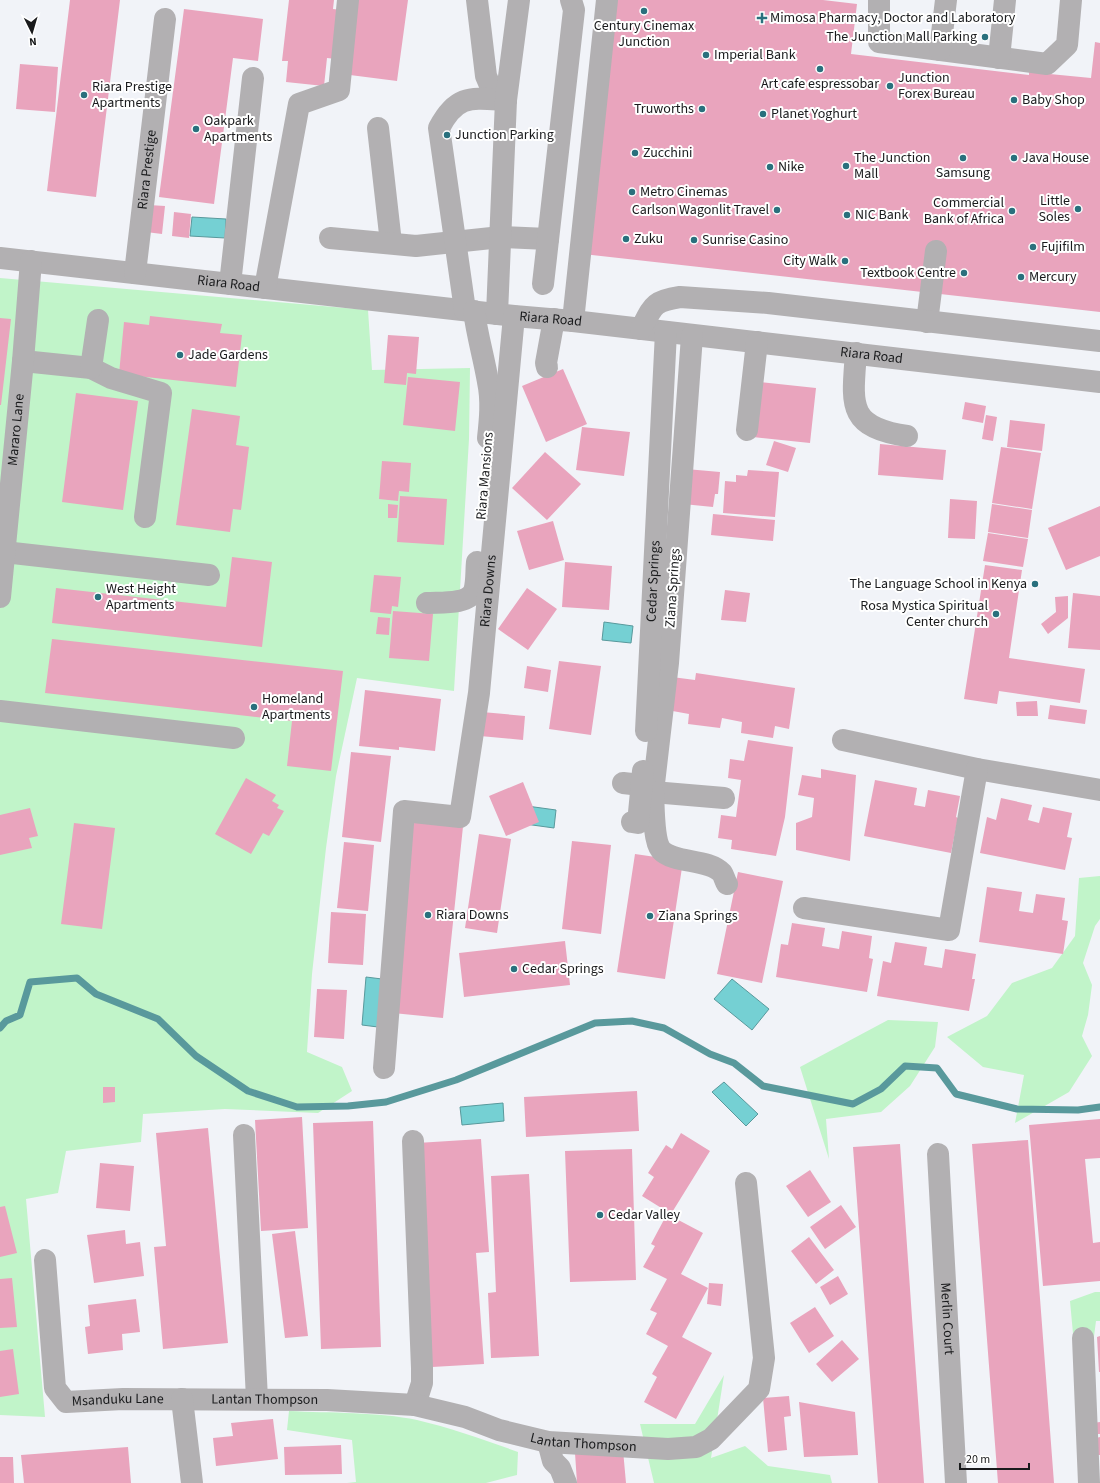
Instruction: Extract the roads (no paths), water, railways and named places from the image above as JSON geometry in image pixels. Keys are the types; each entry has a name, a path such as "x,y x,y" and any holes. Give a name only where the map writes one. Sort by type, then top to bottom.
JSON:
{"street":[{"path":"264,288 299,104 339,90 348,0"},
{"path":"477,0 486,76 492,90 506,100"},
{"path":"506,315 501,237 506,100 519,0"},
{"path":"543,284 574,10 571,0"},
{"path":"547,367 546,363 563,320 607,0"},
{"path":"879,0 879,42 1047,64 1067,45 1071,0"},
{"path":"940,50 946,0"},
{"path":"999,58 1005,0"},
{"name":"Riara Prestige","path":"135,273 165,19"},
{"path":"230,284 253,78"},
{"name":"Riara Mansions","path":"427,603 464,600 471,596 475,590 490,410 489,383 469,311 454,243 439,128 447,113 461,102 475,98 506,100"},
{"path":"378,128 391,243"},
{"path":"330,238 416,246 501,237 548,239"},
{"path":"927,322 936,251"},
{"name":"Riara Road","path":"0,258 856,353 1100,382"},
{"name":"Mararo Lane","path":"0,597 23,361 30,261"},
{"path":"641,329 653,306 668,299 680,296 768,304 1100,341"},
{"name":"Riara Downs","path":"384,1068 404,811 460,816 480,693 510,361 506,315"},
{"path":"91,368 98,320"},
{"name":"Cedar Springs","path":"632,822 638,823 639,787 650,677 666,332"},
{"name":"Ziana Springs","path":"639,787 668,663 692,336"},
{"path":"747,430 758,342"},
{"path":"856,353 853,396 856,410 870,426 889,433 907,436"},
{"path":"23,361 91,368 111,378 161,394 145,517"},
{"path":"4,552 209,575"},
{"path":"0,711 234,738"},
{"path":"843,740 977,769 1100,790"},
{"path":"804,908 948,930 977,769"},
{"path":"724,798 639,787 662,850 668,855 714,868 722,873 727,884"},
{"path":"244,1135 257,1399"},
{"path":"413,1141 422,1368 422,1383 415,1405"},
{"name":"Merlin Court","path":"938,1154 956,1483"},
{"name":"Lantan Thompson","path":"182,1399 327,1400 415,1405 465,1417 500,1430 548,1442 668,1449 696,1447 711,1439 758,1389 764,1358 746,1183"},
{"name":"Msanduku Lane","path":"45,1260 55,1388 66,1402 124,1399 182,1399 192,1483"},
{"path":"1083,1338 1089,1483"},
{"path":"548,1442 553,1461 560,1468 566,1483"}],"water":[{"path":"192,217 226,219 225,238 190,236"},
{"path":"604,622 633,626 631,643 602,640"},
{"path":"527,806 556,810 554,828 525,824"},
{"path":"366,977 382,979 378,1027 362,1025"},
{"path":"732,979 769,1009 752,1030 714,999"},
{"path":"724,1082 758,1114 746,1126 712,1092"},
{"path":"503,1103 504,1121 462,1125 460,1107"}],"waterway":[{"path":"0,1028 6,1021 20,1015 30,982 77,978 96,994 158,1019 196,1056 248,1091 297,1107 348,1106 386,1102 456,1080 595,1023 632,1021 664,1028 710,1054 734,1063 763,1086 853,1104 881,1089 905,1066 937,1068 956,1094 1017,1109 1078,1110 1100,1107"}],"place":[{"name":"Century Cinemax Junction","path":"644,11"},
{"name":"Mimosa Pharmacy, Doctor and Laboratory","path":"762,18"},
{"name":"The Junction Mall Parking","path":"985,37"},
{"name":"Imperial Bank","path":"706,55"},
{"name":"Art cafe espressobar","path":"820,69"},
{"name":"Junction Forex Bureau","path":"890,86"},
{"name":"Riara Prestige Apartments","path":"84,95"},
{"name":"Baby Shop","path":"1014,100"},
{"name":"Truworths","path":"702,109"},
{"name":"Planet Yoghurt","path":"763,114"},
{"name":"Oakpark Apartments","path":"196,129"},
{"name":"Junction Parking","path":"447,135"},
{"name":"Zucchini","path":"635,153"},
{"name":"Samsung","path":"963,158"},
{"name":"Java House","path":"1014,158"},
{"name":"The Junction Mall","path":"846,166"},
{"name":"Nike","path":"770,167"},
{"name":"Metro Cinemas","path":"632,192"},
{"name":"Little Soles","path":"1078,209"},
{"name":"Carlson Wagonlit Travel","path":"777,210"},
{"name":"Commercial Bank of Africa","path":"1012,211"},
{"name":"NIC Bank","path":"847,215"},
{"name":"Zuku","path":"626,239"},
{"name":"Sunrise Casino","path":"694,240"},
{"name":"Fujifilm","path":"1033,247"},
{"name":"City Walk","path":"845,261"},
{"name":"Textbook Centre","path":"964,273"},
{"name":"Mercury","path":"1021,277"},
{"name":"Jade Gardens","path":"180,355"},
{"name":"The Language School in Kenya","path":"1035,584"},
{"name":"West Height Apartments","path":"98,597"},
{"name":"Rosa Mystica Spiritual Center church","path":"996,614"},
{"name":"Homeland Apartments","path":"254,707"},
{"name":"Riara Downs","path":"428,915"},
{"name":"Ziana Springs","path":"650,916"},
{"name":"Cedar Springs","path":"514,969"},
{"name":"Cedar Valley","path":"600,1215"}]}
